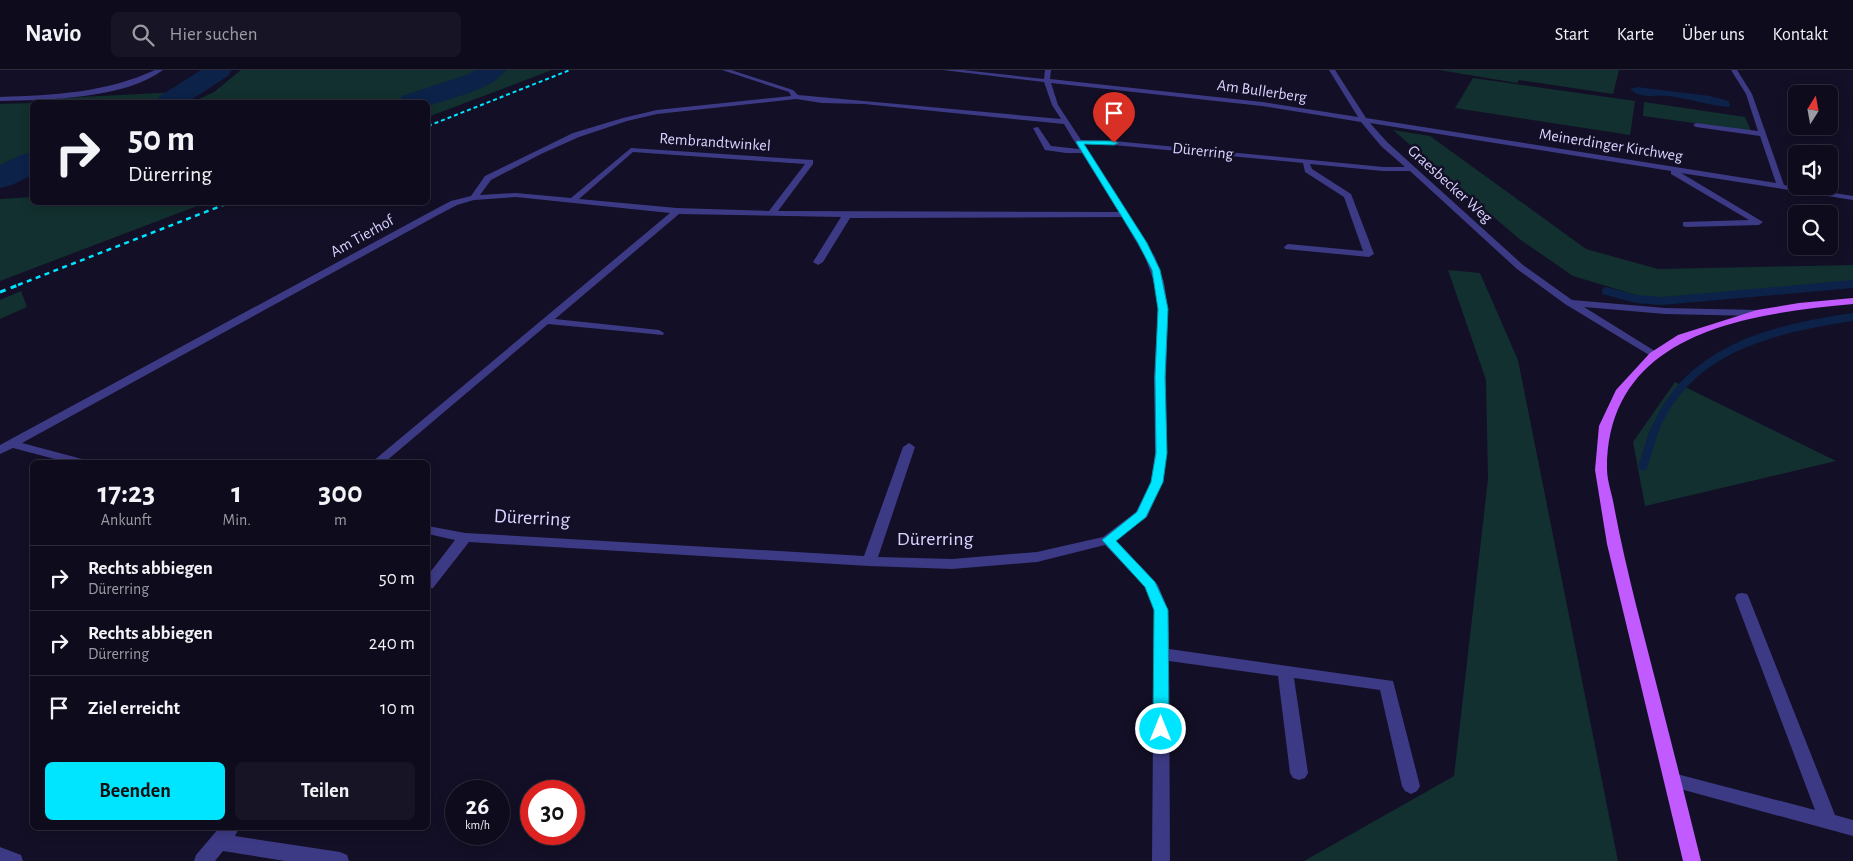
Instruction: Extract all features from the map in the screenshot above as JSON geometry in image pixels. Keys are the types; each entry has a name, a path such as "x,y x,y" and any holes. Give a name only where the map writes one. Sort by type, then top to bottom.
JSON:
{"main road":[{"path":"1692,861 1614,544 1602,470 1605,426 1620,392 1654,355 1682,337 1758,313 1798,306 1853,301"}],"street":[{"path":"0,99 66,96 109,91 140,80 160,70"},
{"path":"725,70 791,91 796,97"},
{"name":"Am Bullerberg","path":"946,70 1262,104 1364,121"},
{"path":"1048,70 1047,81 1055,105 1079,142"},
{"name":"Graesbecker Weg","path":"1332,70 1364,121 1384,144 1520,267 1568,302 1654,355"},
{"path":"1734,70 1748,94 1781,187"},
{"path":"474,198 488,178 538,152 624,119 657,112 796,97 822,101 864,102 1066,122"},
{"name":"Meinerdinger Kirchweg","path":"1364,121 1853,198"},
{"path":"1696,125 1763,134"},
{"path":"1036,128 1048,148 1066,151 1085,151"},
{"name":"Dürerring","path":"1079,142 1114,143 1383,169 1412,169"},
{"name":"Dürerring","path":"430,581 465,537 869,561 952,564 1037,557 1108,540 1142,514 1157,482 1161,453 1160,377 1163,309 1159,282 1150,257 1079,142"},
{"name":"Rembrandtwinkel","path":"572,201 632,150 810,162 771,214"},
{"path":"1288,247 1369,254 1348,196 1308,170 1306,162"},
{"path":"1667,169 1759,222 1686,224"},
{"path":"474,198 516,195 678,211 771,214 1125,214"},
{"name":"Am Tierhof","path":"0,450 435,213 454,203 474,198"},
{"path":"380,460 678,211"},
{"path":"818,262 847,215"},
{"name":"Graesbecker Weg","path":"1568,302 1606,308 1686,313 1758,313"},
{"path":"547,321 659,333"},
{"path":"12,444 71,460"},
{"path":"869,561 909,447"},
{"path":"430,530 465,537"},
{"path":"1108,540 1150,585 1161,610 1161,861"},
{"path":"1742,598 1829,823"},
{"path":"1161,654 1386,686 1411,786"},
{"path":"1285,671 1299,773"},
{"path":"1673,780 1853,828"},
{"path":"203,861 224,835 340,861"},
{"path":"0,856 14,861"}],"green space":[{"path":"241,70 479,70 473,75 439,89 405,100 197,100 214,92"},
{"path":"504,70 552,70 430,116 430,100 427,100 490,79"},
{"path":"1439,70 1619,70 1613,94 1519,80 1517,83"},
{"path":"1473,78 1635,101 1630,135 1455,108"},
{"path":"178,92 164,100 58,100 61,98"},
{"path":"1644,102 1745,117 1751,131 1643,116"},
{"path":"30,103 30,155 0,168 0,104"},
{"path":"1393,130 1430,136 1586,249 1658,269 1853,265 1853,283 1667,299 1646,298 1573,276 1518,238"},
{"path":"30,197 30,205 200,205 0,281 0,199"},
{"path":"1448,270 1480,273 1518,360 1618,861 1304,861 1454,776 1488,479 1486,380"},
{"path":"21,291 27,307 0,319 0,300"},
{"path":"1675,382 1836,461 1645,506 1633,442"}],"water":[{"path":"1637,87 1710,96 1729,101 1730,107 1675,97 1648,96 1630,89"}],"waterway":[{"path":"173,100 219,70"},
{"path":"418,100 478,80 493,70"},
{"path":"0,178 30,163"},
{"path":"1606,291 1636,299 1662,301 1853,284 1842,285"},
{"path":"1653,435 1667,406 1686,382 1709,363 1734,348 1792,328 1853,317"},
{"path":"1643,466 1653,434"}],"railway":[{"path":"430,125 570,70"},
{"path":"18,285 223,205"},
{"path":"0,292 21,284"}],"route":[{"path":"1114,143 1079,142 1118,202 1156,270 1163,309 1160,377 1161,453 1157,482 1142,514 1108,540 1150,585 1161,610 1161,729"}]}
